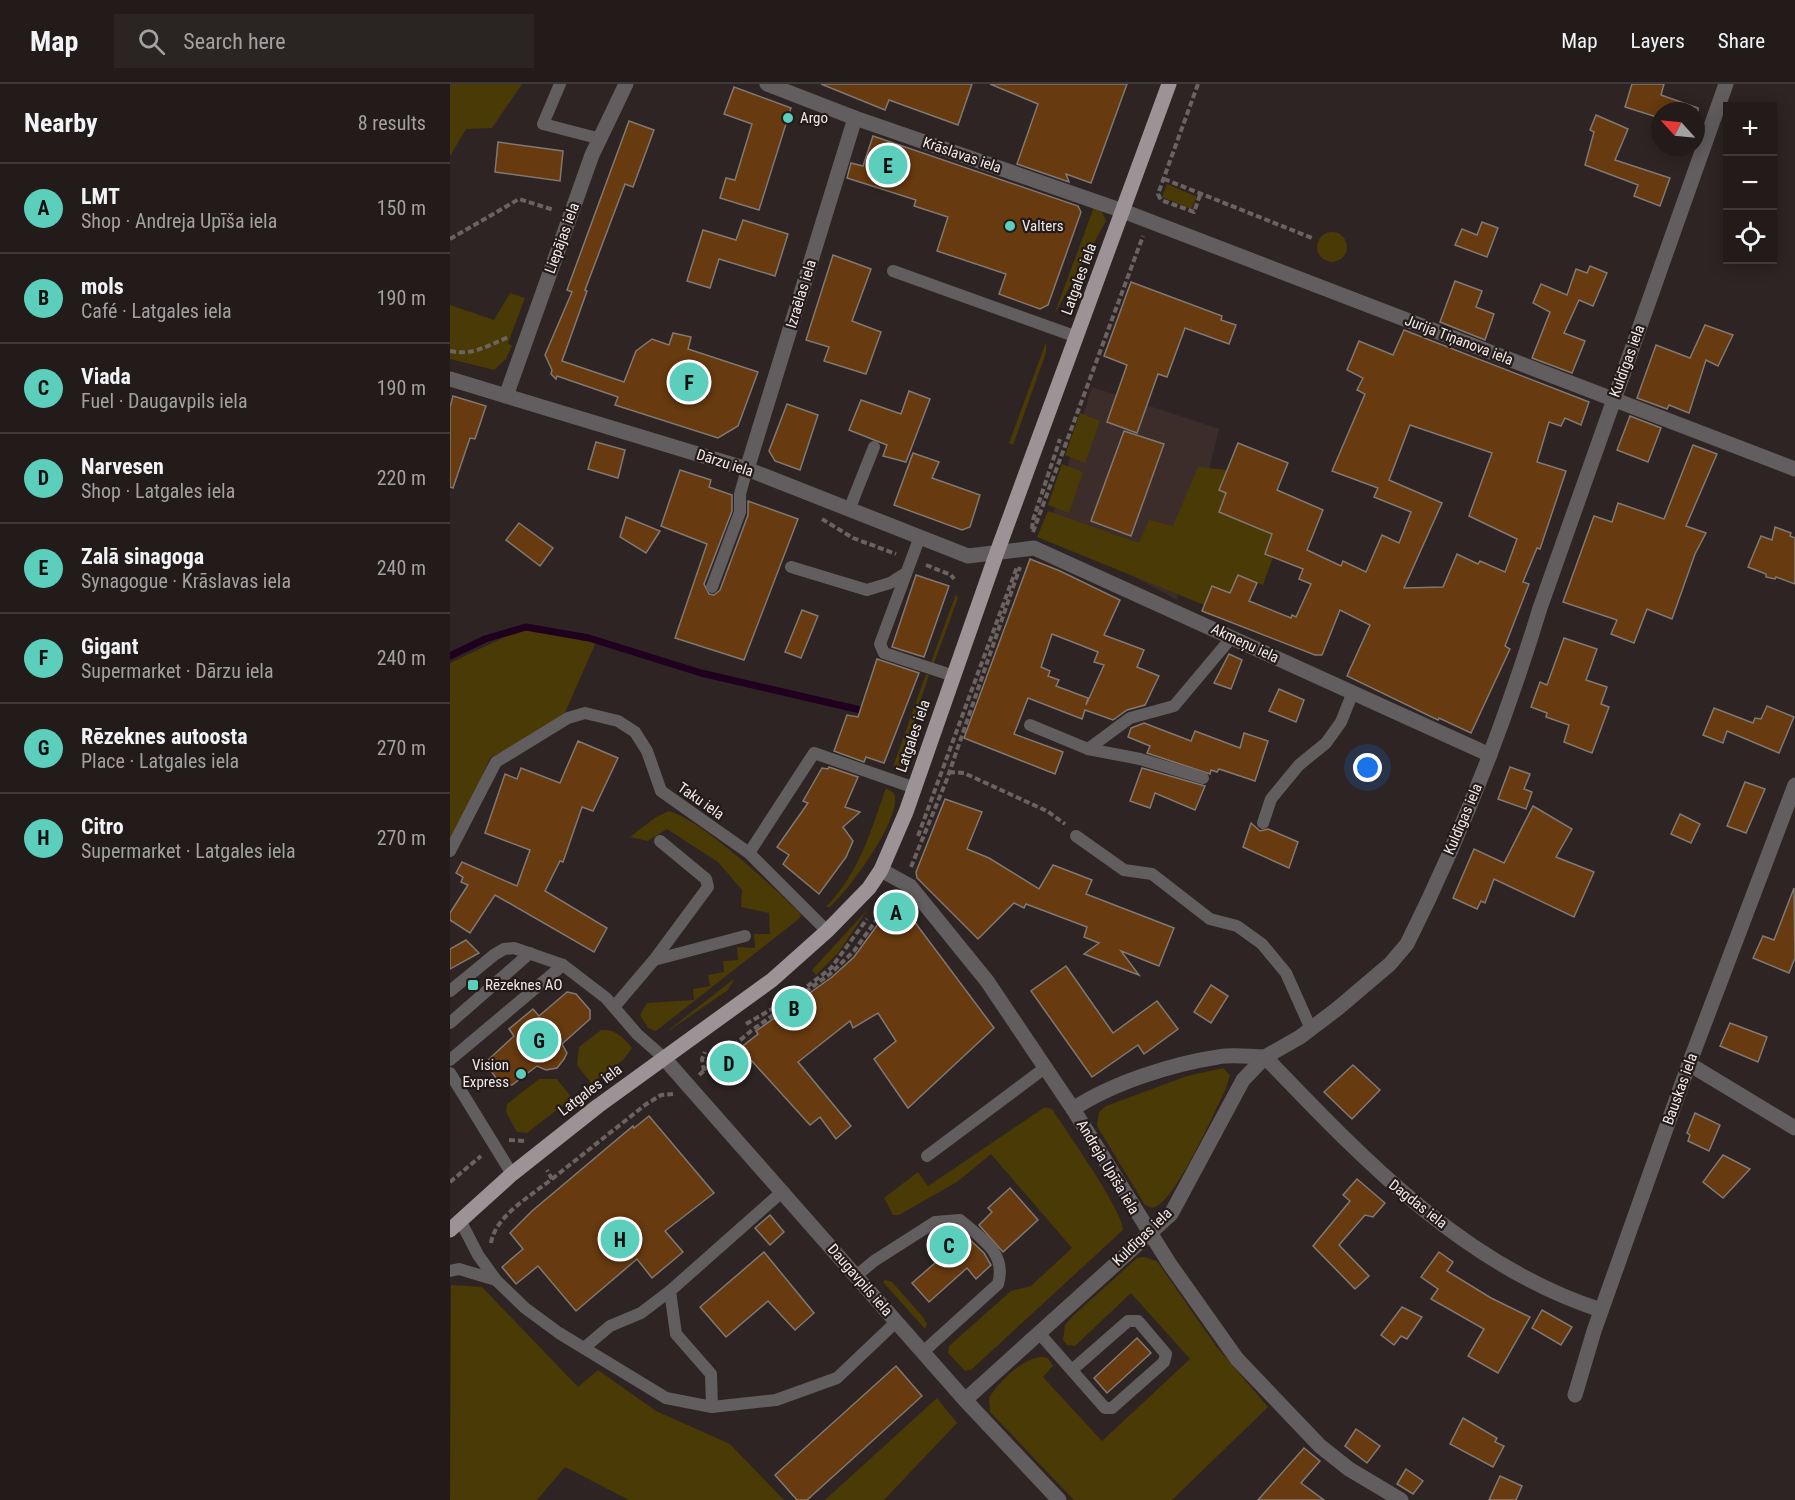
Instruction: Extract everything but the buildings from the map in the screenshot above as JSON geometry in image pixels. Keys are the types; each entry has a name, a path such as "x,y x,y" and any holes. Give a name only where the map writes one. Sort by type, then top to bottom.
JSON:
{"main road":[{"name":"Latgales iela","path":"455,1225 512,1174 663,1057 772,980 827,931 868,888 881,870 915,788 996,555 1169,84"}],"street":[{"name":"Liepājas iela","path":"506,396 570,216 626,84"},
{"name":"Krāslavas iela","path":"767,84 855,118 1123,211"},
{"name":"Kuldīgas iela","path":"965,1400 1171,1214 1244,1080 1265,1057 1311,1029 1390,964 1407,944 1490,755 1726,84"},
{"name":"Izraēlas iela","path":"747,469 855,118"},
{"name":"Jurija Tiņanova iela","path":"1123,211 1614,398 1795,470"},
{"name":"Dārzu iela","path":"450,379 747,469 919,539 968,556 996,555"},
{"name":"Akmeņu iela","path":"996,555 1034,548 1490,755"},
{"name":"Bauskas iela","path":"1575,1395 1601,1310 1689,1064 1795,785"},
{"name":"Andreja Upīša iela","path":"881,870 910,886 987,981 1046,1067 1149,1233 1237,1359 1320,1446 1348,1469 1401,1500"},
{"path":"1073,1109 1107,1090 1155,1073 1220,1056 1265,1057"},
{"name":"Daugavpils iela","path":"663,1057 965,1400 1059,1500"},
{"name":"Dagdas iela","path":"1265,1057 1392,1186 1425,1211 1455,1233 1542,1285 1576,1302 1601,1310"},
{"path":"1689,1064 1795,1128"}],"lane":[{"path":"560,84 543,124 601,139"},
{"path":"893,271 1077,337"},
{"path":"849,510 874,447"},
{"path":"712,588 740,512 740,494 747,469"},
{"path":"919,539 880,644 884,653 954,676"},
{"path":"791,567 867,590 890,583 906,573"},
{"path":"1088,749 1130,718 1174,706 1232,637"},
{"path":"1263,823 1271,799 1299,765 1326,743 1341,722 1353,692"},
{"name":"Taku iela","path":"450,851 496,762 568,718 585,713 618,721 635,732 647,751 661,791 749,853 827,931"},
{"path":"1030,725 1088,749 1140,759 1203,778"},
{"path":"749,853 813,753 915,788"},
{"path":"1076,836 1124,870 1152,874 1210,919 1237,926 1262,944 1286,973 1311,1029"},
{"path":"614,1007 654,960 708,887 706,879 660,841"},
{"path":"654,960 745,936"},
{"path":"450,991 504,949 514,948 563,965 606,998 647,1045 663,1057"},
{"path":"450,1023 530,953"},
{"path":"450,1060 563,965"},
{"path":"927,1155 1046,1067"},
{"path":"450,1073 512,1174"},
{"path":"584,1348 610,1326 641,1313 670,1291 783,1191"},
{"path":"856,1276 874,1261 935,1222 960,1220 997,1255 1002,1270 998,1284 923,1352"},
{"path":"455,1225 492,1276 542,1322 666,1398 712,1407 776,1400 837,1378 896,1322"},
{"path":"450,1270 459,1269 492,1276"},
{"path":"670,1291 676,1334 711,1374 712,1407"},
{"path":"1039,1333 1105,1408 1112,1408 1164,1362 1166,1354 1138,1321 1128,1321 1072,1370"}],"path":[{"path":"1198,84 1158,194 1161,200 1194,212 1200,195"},
{"path":"1164,179 1312,238"},
{"path":"450,239 519,199 570,216"},
{"path":"1032,536 1137,249 1144,234 1149,232"},
{"path":"450,351 464,354 476,352 530,329"},
{"path":"815,513 831,526 854,538 951,575 954,579"},
{"path":"949,772 964,773 1047,811 1061,820 1076,836"},
{"path":"492,1276 501,1261 490,1241 494,1230 507,1216 645,1105 661,1095 675,1094"},
{"path":"450,1182 484,1154"},
{"path":"547,1170 552,1179"}],"shaded area":[{"path":"450,84 522,84 492,128 466,129 450,156"},
{"path":"1167,184 1197,197 1191,209 1162,197"},
{"path":"1094,207 1102,212 1106,221 1054,315"},
{"path":"1332,232 1338,233 1346,241 1346,253 1338,261 1332,262 1326,261 1318,253 1317,247 1318,241 1326,233"},
{"path":"510,293 525,298 508,343 512,346 506,359 494,370 450,359 450,305 494,320"},
{"path":"1046,342 1046,353 1013,445 1009,443"},
{"path":"1092,387 1219,429 1177,600 1048,530"},
{"path":"1080,413 1100,421 1085,463 1065,455"},
{"path":"1062,464 1083,472 1069,513 1048,505"},
{"path":"1198,467 1227,470 1219,490 1226,494 1219,512 1273,533 1265,554 1273,557 1263,585 1238,575 1230,593 1212,586 1204,605 1037,537 1048,511 1139,543 1149,520 1173,526"},
{"path":"956,594 958,598 934,663 931,662"},
{"path":"526,627 597,640 563,717 490,758 466,813 450,839 450,663"},
{"path":"926,674 929,675 911,729 906,760 901,767 893,767"},
{"path":"886,788 894,793 895,804 883,835 849,886 830,907 826,907 856,865"},
{"path":"669,811 683,817 718,841 756,872 801,914 800,918 656,1031 648,1028 640,1015 647,1003 694,1000 693,989 710,986 708,975 724,972 723,961 738,960 737,947 755,948 754,934 770,934 769,913 741,907 742,890 718,862 667,829 648,841 630,837 656,817"},
{"path":"868,909 838,953 816,975 812,970"},
{"path":"735,978 728,990 667,1032 670,1029"},
{"path":"601,1030 619,1034 632,1048 623,1060 591,1083 577,1065 579,1047"},
{"path":"1223,1068 1230,1075 1225,1091 1182,1175 1161,1203 1152,1208 1145,1205 1097,1126 1099,1112 1106,1106 1187,1076"},
{"path":"539,1079 557,1079 572,1098 527,1133 517,1132 506,1112 507,1104"},
{"path":"1045,1107 1052,1109 1093,1170 1121,1220 1123,1230 971,1370 965,1371 948,1353 949,1346 1011,1291 1031,1286 1072,1248 991,1154 957,1182 899,1215 893,1215 884,1198 918,1172 928,1186"},
{"path":"1144,1257 1157,1261 1216,1346 1268,1407 1172,1500 1074,1500 990,1412 989,1398 999,1384 1023,1363 1040,1357 1048,1358 1053,1366 1043,1377 1102,1441 1190,1359 1131,1293 1075,1346 1067,1345 1063,1340 1065,1325 1073,1316 1137,1258"},
{"path":"885,1280 892,1282 923,1317 927,1324 925,1329 883,1282"},
{"path":"451,1285 482,1287 578,1387 598,1370 656,1411 730,1444 784,1500 629,1500 565,1467 537,1500 450,1500"},
{"path":"937,1398 957,1423 884,1500 825,1500"}],"waterway":[{"path":"450,656 485,639 526,627 589,638 701,673 869,712"}],"place":[{"name":"Argo","path":"788,118"},
{"name":"Zalā sinagoga","path":"888,165"},
{"name":"Valters","path":"1010,226"},
{"name":"Gigant","path":"689,382"},
{"name":"LMT","path":"896,912"},
{"name":"Rēzeknes AO","path":"473,985"},
{"name":"mols","path":"794,1008"},
{"name":"Rēzeknes autoosta","path":"539,1040"},
{"name":"Narvesen","path":"729,1063"},
{"name":"Vision Express","path":"521,1074"},
{"name":"Citro","path":"620,1239"},
{"name":"Viada","path":"949,1245"}]}
